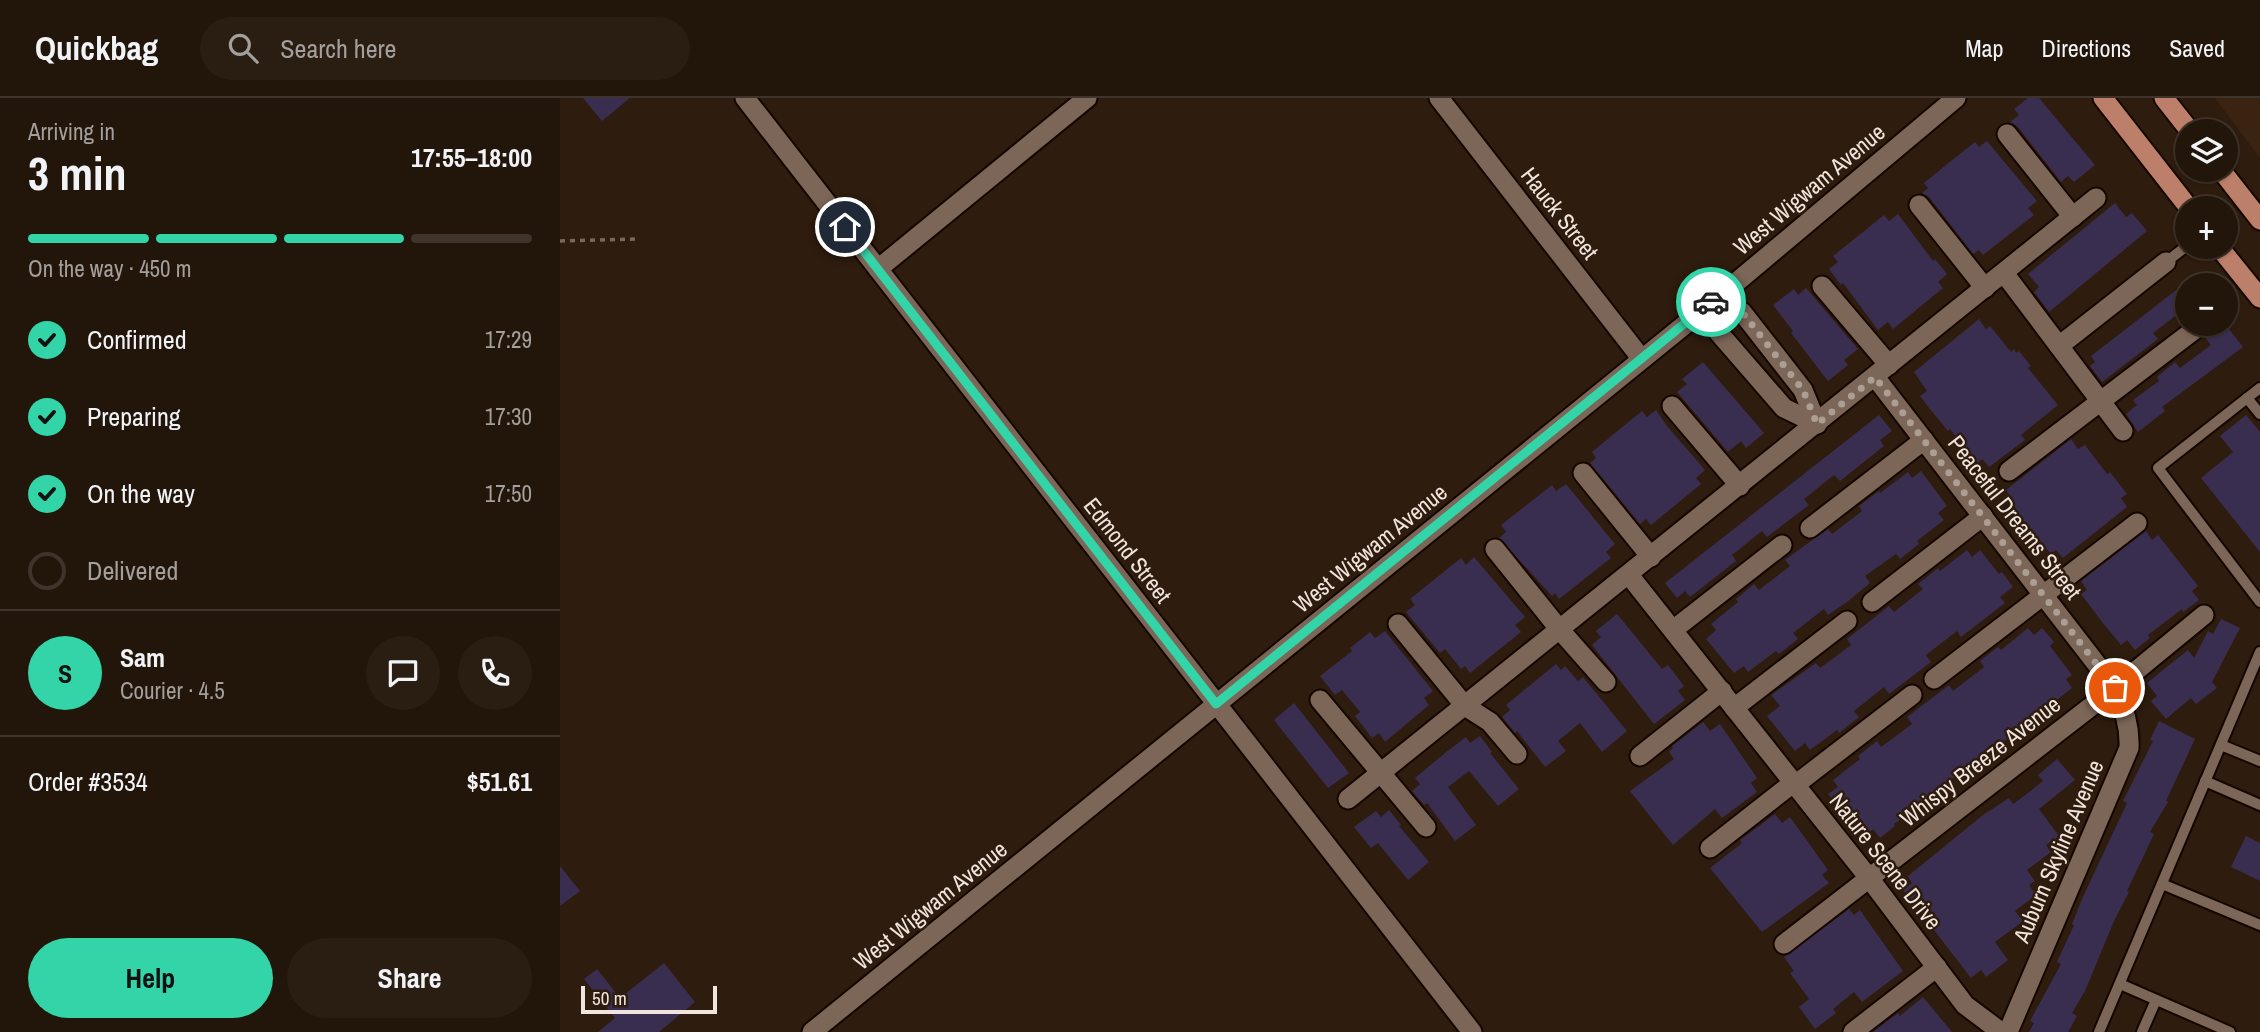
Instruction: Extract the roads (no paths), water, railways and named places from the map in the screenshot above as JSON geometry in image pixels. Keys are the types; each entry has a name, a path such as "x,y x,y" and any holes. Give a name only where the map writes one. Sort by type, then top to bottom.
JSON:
{"main road":[{"path":"2103,98 2180,196"},
{"path":"2164,98 2181,119"},
{"path":"2230,182 2260,220"},
{"path":"2229,259 2260,298"}],"street":[{"name":"Edmond Street","path":"745,98 1472,1032"},
{"path":"878,269 1087,98"},
{"name":"Hauck Street","path":"1439,98 1642,358"},
{"name":"West Wigwam Avenue","path":"812,1032 1714,300 1956,98"},
{"path":"2007,134 2073,217"},
{"path":"1348,799 2096,198"},
{"path":"1919,205 1985,288"},
{"path":"2059,346 2166,262"},
{"path":"2004,273 2123,431"},
{"name":"Peaceful Dreams Street","path":"1822,286 1882,371 1924,440 2115,688"},
{"path":"1714,300 1742,312 1803,390 1817,424"},
{"path":"1714,300 1719,333 1784,408 1817,424"},
{"path":"2009,471 2186,336"},
{"path":"1672,406 1740,486"},
{"path":"1810,528 1924,440"},
{"path":"1583,473 1651,557"},
{"path":"1872,602 1983,516"},
{"path":"1934,679 2137,523"},
{"path":"1673,630 1782,545"},
{"path":"1496,549 1560,630 1606,682"},
{"name":"Nature Scene Drive","path":"1629,575 1869,878 1965,1004 2001,1032"},
{"name":"Whispy Breeze Avenue","path":"1784,944 2115,688 2204,615"},
{"path":"1734,708 1847,621"},
{"path":"1398,624 1465,706 1490,722 1517,754"},
{"name":"Auburn Skyline Avenue","path":"2008,1032 2129,748 2130,731 2115,688"},
{"path":"1640,756 1721,691"},
{"name":"Nature Scene Drive","path":"1710,848 1912,695"},
{"path":"1321,700 1426,827"},
{"name":"Nature Scene Drive","path":"1853,1032 1937,967"}],"lane":[{"path":"2166,262 2175,255"},
{"path":"1767,389 1787,370"},
{"path":"2260,388 2158,468 2260,602"},
{"path":"2247,398 2260,414"},
{"path":"2099,1032 2260,652"},
{"path":"2221,744 2260,761"},
{"path":"2205,781 2260,805"},
{"path":"2162,884 2260,925"},
{"path":"2120,984 2230,1032"},
{"path":"2142,1032 2156,1000"}]}
